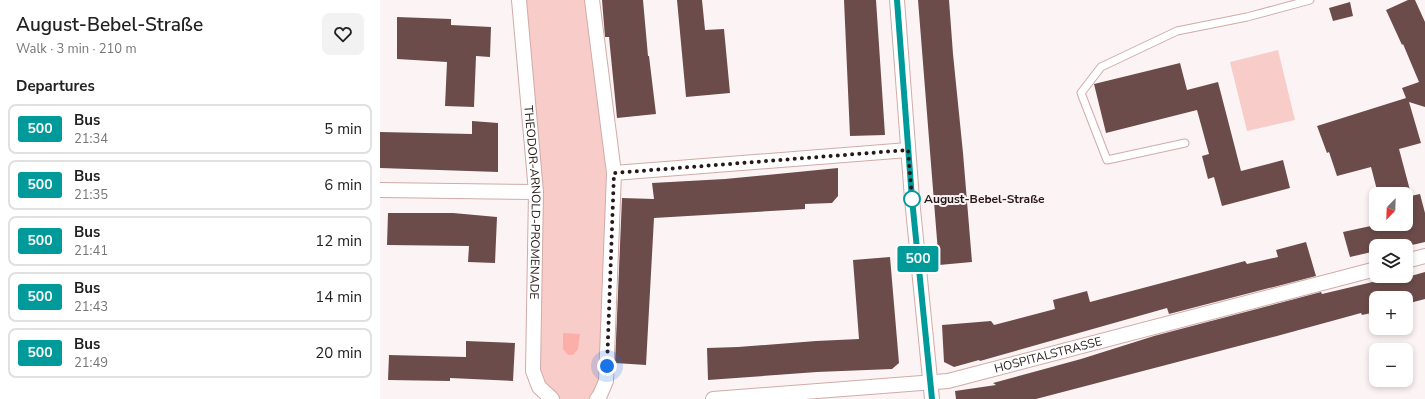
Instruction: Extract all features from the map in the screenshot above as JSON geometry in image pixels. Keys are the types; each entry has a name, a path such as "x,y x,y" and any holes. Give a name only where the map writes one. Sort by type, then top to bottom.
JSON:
{"street":[{"name":"THEODOR-ARNOLD-PROMENADE","path":"519,0 536,192 533,371 539,388 552,399"},
{"path":"592,0 614,173 606,381 600,396 597,399"},
{"path":"897,0 908,150 932,399"},
{"path":"614,173 908,150"},
{"path":"380,190 536,192"},
{"path":"1413,259 1425,256"},
{"name":"HOSPITALSTRASSE","path":"713,399 948,381 1369,270"}],"lane":[{"path":"1185,143 1107,160 1081,93 1101,67 1177,31 1247,17 1310,0"}],"shaded area":[{"path":"524,0 587,0 610,176 603,379 591,399 557,399 542,386 537,370"},
{"path":"1278,50 1295,120 1247,131 1230,62"},
{"path":"563,333 580,334 578,349 573,355 568,355 563,349"}],"building":[{"path":"602,0 643,0 648,56 656,114 617,118 609,37 605,37"},
{"path":"677,0 702,0 705,30 724,29 730,93 686,97"},
{"path":"844,0 876,0 885,135 850,136"},
{"path":"918,0 949,0 972,262 939,265"},
{"path":"1408,0 1415,0 1425,22 1425,107 1409,102 1421,143 1399,149 1409,187 1376,187 1371,167 1337,176 1329,152 1327,153 1317,126 1406,98 1402,88 1419,82 1403,44 1402,45 1386,10"},
{"path":"1350,2 1353,16 1333,21 1329,8"},
{"path":"397,17 451,19 451,25 491,27 490,57 476,56 474,107 445,106 447,62 397,59"},
{"path":"1180,63 1187,90 1218,82 1241,171 1283,160 1290,188 1222,206 1214,177 1208,179 1202,156 1209,154 1197,110 1106,133 1094,84"},
{"path":"472,121 498,123 498,172 380,168 380,132 472,134"},
{"path":"838,168 838,196 832,203 805,204 805,209 654,218 646,365 615,363 622,198 654,199 652,183 725,179"},
{"path":"1420,194 1425,213 1425,242 1413,245 1413,239 1369,239 1369,253 1350,257 1343,232 1369,226 1369,231 1413,231 1413,196"},
{"path":"388,213 453,213 497,217 495,263 468,262 469,246 387,245"},
{"path":"1306,242 1316,276 1169,314 1167,308 980,361 954,367 944,362 942,325 991,321 994,325 1055,309 1053,300 1087,291 1090,302 1245,261 1247,264 1278,257 1276,250"},
{"path":"890,257 899,363 892,369 817,372 708,380 707,348 859,339 853,260"},
{"path":"1425,272 1425,299 1413,302 1413,291 1369,291 1369,314 1362,315 1361,313 1036,399 956,399 955,391 996,385 993,383 1081,359 1154,336 1321,292 1322,294 1369,283 1413,283 1413,275"},
{"path":"466,341 515,343 513,381 450,378 450,381 388,380 389,355 466,357"}],"bus line":[{"name":"500","path":"897,0 912,199 932,399"}],"place":[{"name":"August-Bebel-Straße","path":"912,199"}],"route":[{"path":"607,366 614,173 908,150 912,199"}]}
